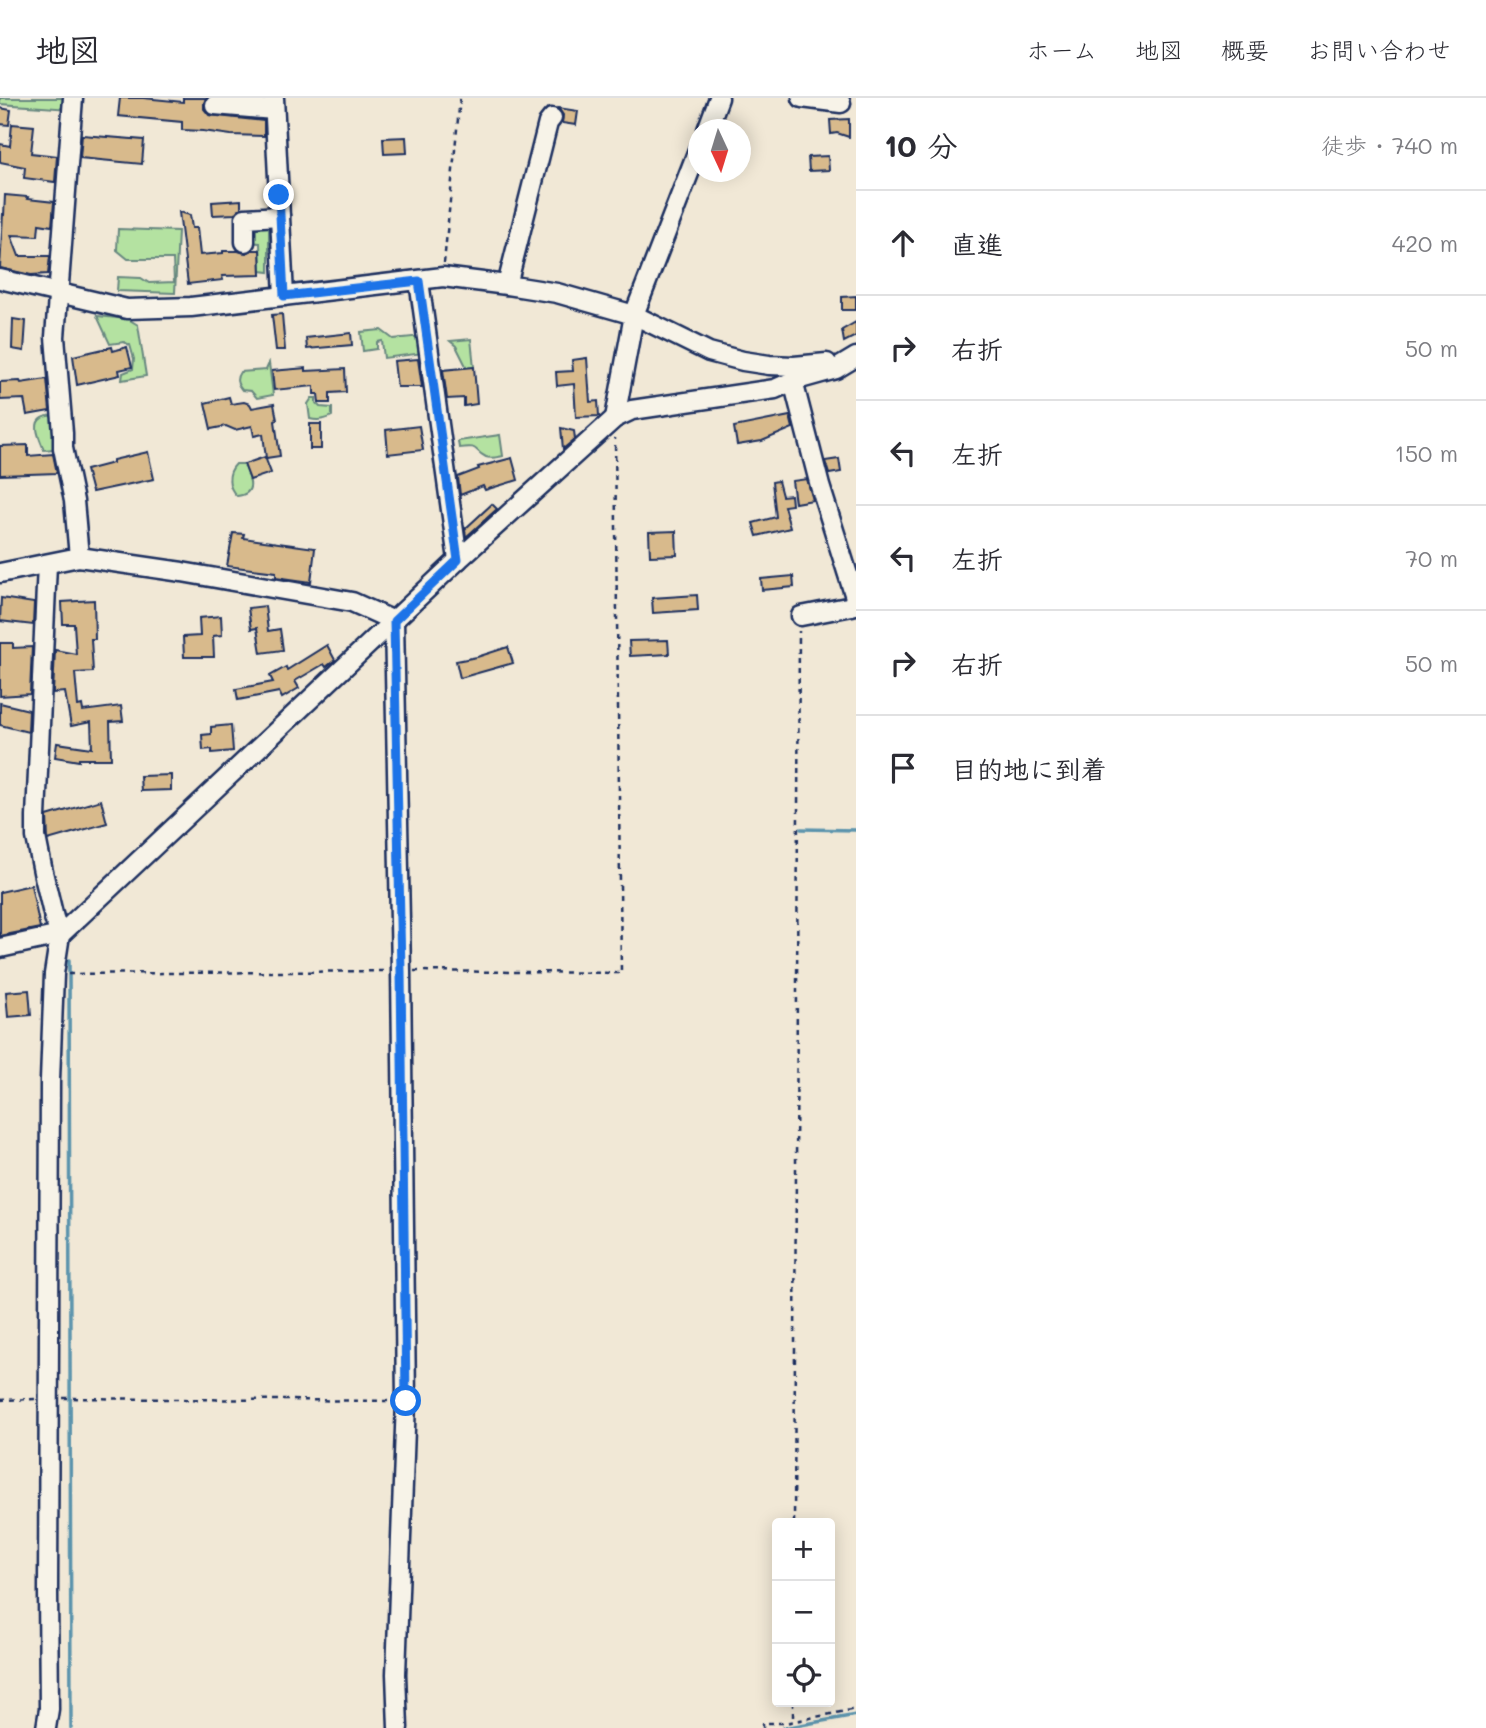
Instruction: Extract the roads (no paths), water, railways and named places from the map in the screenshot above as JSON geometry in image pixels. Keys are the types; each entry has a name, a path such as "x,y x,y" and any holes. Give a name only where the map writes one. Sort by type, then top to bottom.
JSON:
{"street":[{"path":"73,98 55,337 63,448 74,501 79,557"},
{"path":"711,119 719,98"},
{"path":"803,98 841,103"},
{"path":"215,104 274,104 284,296"},
{"path":"507,285 548,123 552,118"},
{"path":"615,418 634,315 688,176"},
{"path":"245,243 245,218 280,216"},
{"path":"0,279 127,309 191,307 443,277 557,293 634,315 709,352 743,361 794,366 840,361 856,356"},
{"path":"419,281 458,560"},
{"path":"0,948 60,934 458,560 615,418 632,410 775,389 836,369 856,356"},
{"path":"793,381 820,486 856,597 852,606 801,616"},
{"path":"0,573 79,557 352,602 394,621"},
{"path":"46,1728 49,1709 50,1080 54,974 60,934 43,872 36,827 47,564"},
{"path":"394,621 406,1401 396,1674 398,1728"}],"waterway":[{"path":"801,829 856,830"},
{"path":"69,960 71,1728"},
{"path":"784,1728 856,1715"}]}
